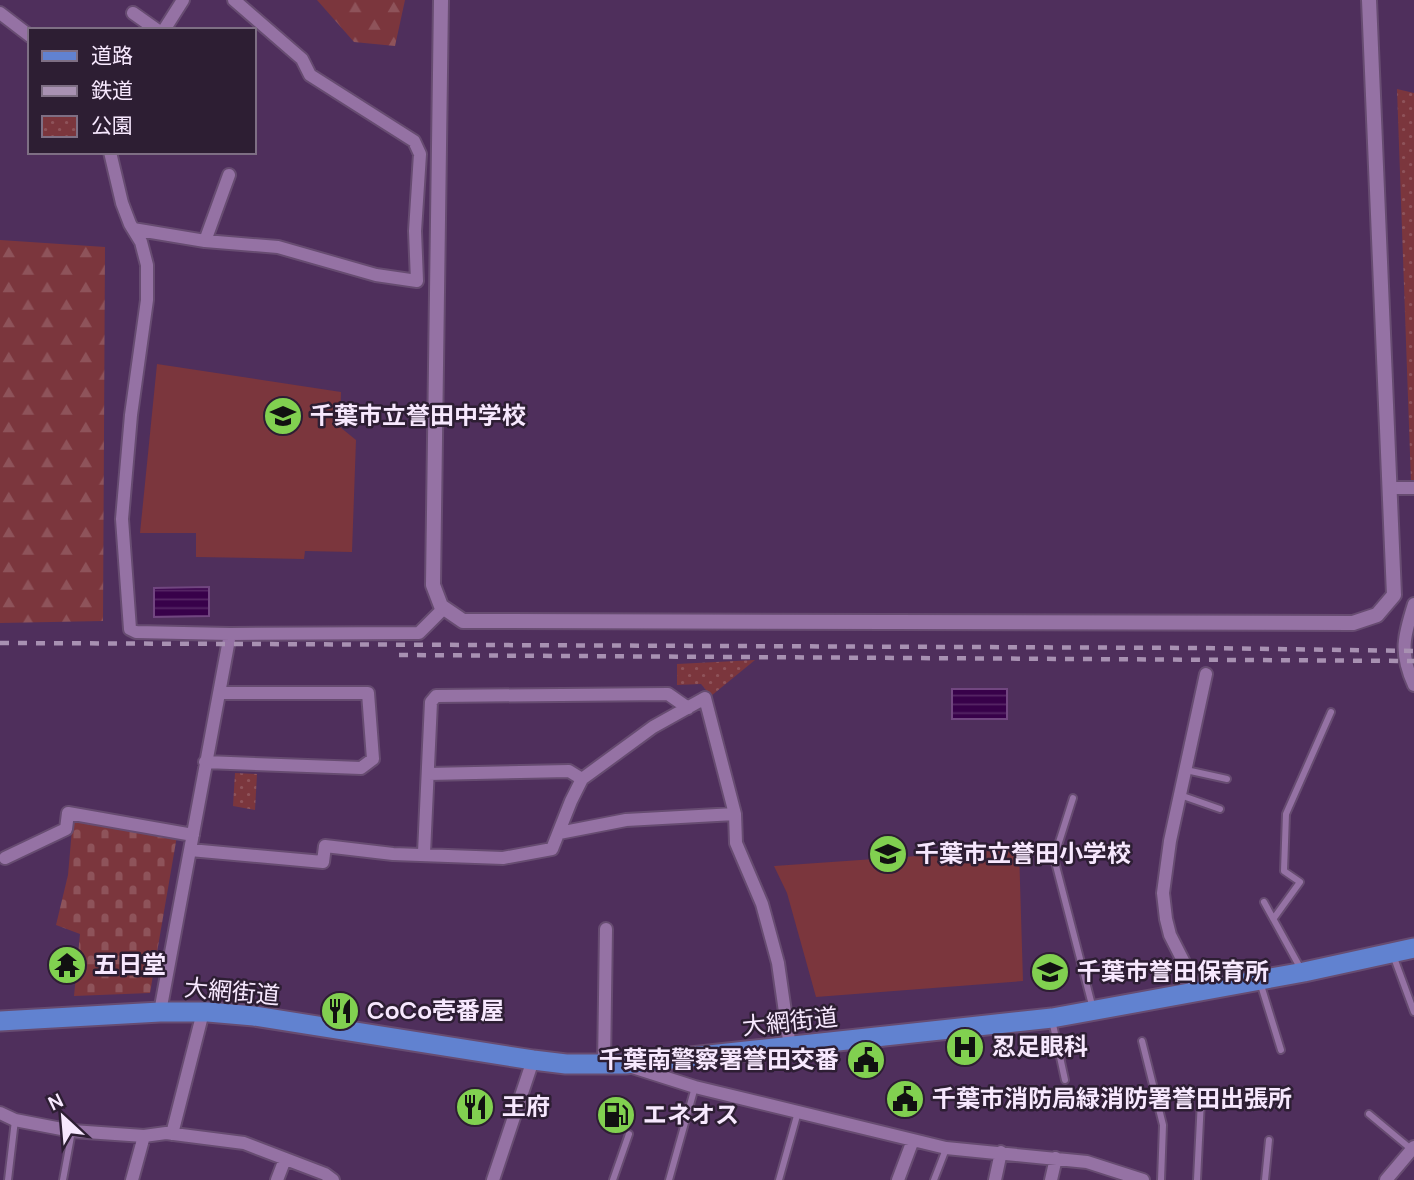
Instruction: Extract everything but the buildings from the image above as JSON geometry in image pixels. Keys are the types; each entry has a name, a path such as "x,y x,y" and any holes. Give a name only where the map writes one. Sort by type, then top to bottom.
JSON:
{"main road":[{"name":"大網街道","path":"0,1023 160,1012 203,1012 254,1016 533,1060 625,1064 1094,1012 1414,948"}],"street":[{"path":"165,28 183,0"},
{"path":"133,229 205,241 278,247 376,275 416,281 415,231 420,154 414,141 310,75 302,59 234,0"},
{"path":"441,0 433,585 441,606 463,621 1353,623 1377,615 1394,595 1369,0"},
{"path":"0,13 28,34"},
{"path":"133,13 154,28"},
{"path":"110,154 115,182 148,265 147,300 131,415 122,519 130,629 136,632 230,634 419,633 444,608"},
{"path":"205,241 229,175"},
{"path":"1390,488 1414,488"},
{"path":"1414,604 1409,637 1403,651 1414,685"},
{"path":"160,1012 230,634"},
{"path":"1199,992 1170,935 1163,893 1170,841 1206,674"},
{"path":"205,762 361,768 373,759 369,693 220,693"},
{"path":"424,853 431,702 436,696 668,694 688,708"},
{"path":"190,850 323,862 325,846 393,853 503,858 552,849 582,779 653,727 705,698 735,814 736,843 762,904 778,963 790,1046"},
{"path":"428,774 569,771 582,779"},
{"path":"5,858 66,829 68,813 192,835"},
{"path":"559,833 626,820 735,814"},
{"path":"604,1065 606,929"},
{"path":"172,1134 203,1012"},
{"path":"493,1180 533,1060"},
{"path":"625,1064 695,1087 946,1148 1087,1162 1143,1180"},
{"path":"0,1113 15,1120 72,1131 144,1136 172,1134 244,1143 325,1174 333,1180"},
{"path":"132,1180 144,1136"},
{"path":"898,1180 913,1140"},
{"path":"1386,1180 1413,1149"},
{"path":"995,1180 1001,1152"},
{"path":"1052,1180 1056,1158"},
{"path":"277,1180 285,1159"}],"lane":[{"path":"1275,918 1300,882 1283,871 1286,814 1331,712"},
{"path":"1186,770 1227,779"},
{"path":"1180,795 1220,810"},
{"path":"1073,798 1054,858 1094,1012"},
{"path":"1264,902 1304,972"},
{"path":"1392,952 1414,1012"},
{"path":"1259,980 1281,1050"},
{"path":"1052,1018 1065,1080"},
{"path":"1142,1041 1163,1125 1161,1180"},
{"path":"669,1180 695,1087"},
{"path":"1196,1180 1201,1100"},
{"path":"779,1180 798,1112"},
{"path":"1369,1114 1413,1149"},
{"path":"8,1180 15,1120"},
{"path":"64,1180 72,1131"},
{"path":"613,1180 629,1134"},
{"path":"1265,1180 1269,1139"},
{"path":"934,1180 946,1148"}],"green space":[{"path":"317,0 405,0 395,46 354,42"},
{"path":"1397,89 1414,93 1414,482 1411,482"},
{"path":"0,240 105,247 103,621 0,623"},
{"path":"157,364 341,392 340,427 356,440 352,552 305,551 304,559 196,557 196,533 140,533"},
{"path":"755,660 711,696 701,684 677,685 677,664"},
{"path":"235,773 257,774 255,810 233,806"},
{"path":"73,818 178,830 150,993 74,996 80,934 56,925 68,875"},
{"path":"1019,849 1023,981 816,997 787,893 774,866"}],"shaded area":[{"path":"209,587 209,616 154,617 154,588"},
{"path":"952,689 1007,689 1007,719 952,719"}],"railway":[{"path":"0,643 1414,651"},
{"path":"399,655 1414,661"}],"place":[{"name":"千葉市立誉田中学校","path":"283,416"},
{"name":"千葉市立誉田小学校","path":"888,854"},
{"name":"五日堂","path":"67,965"},
{"name":"千葉市誉田保育所","path":"1050,972"},
{"name":"CoCo壱番屋","path":"340,1011"},
{"name":"忍足眼科","path":"965,1047"},
{"name":"千葉南警察署誉田交番","path":"866,1060"},
{"name":"千葉市消防局緑消防署誉田出張所","path":"905,1099"},
{"name":"王府","path":"475,1107"},
{"name":"エネオス","path":"616,1115"}]}
